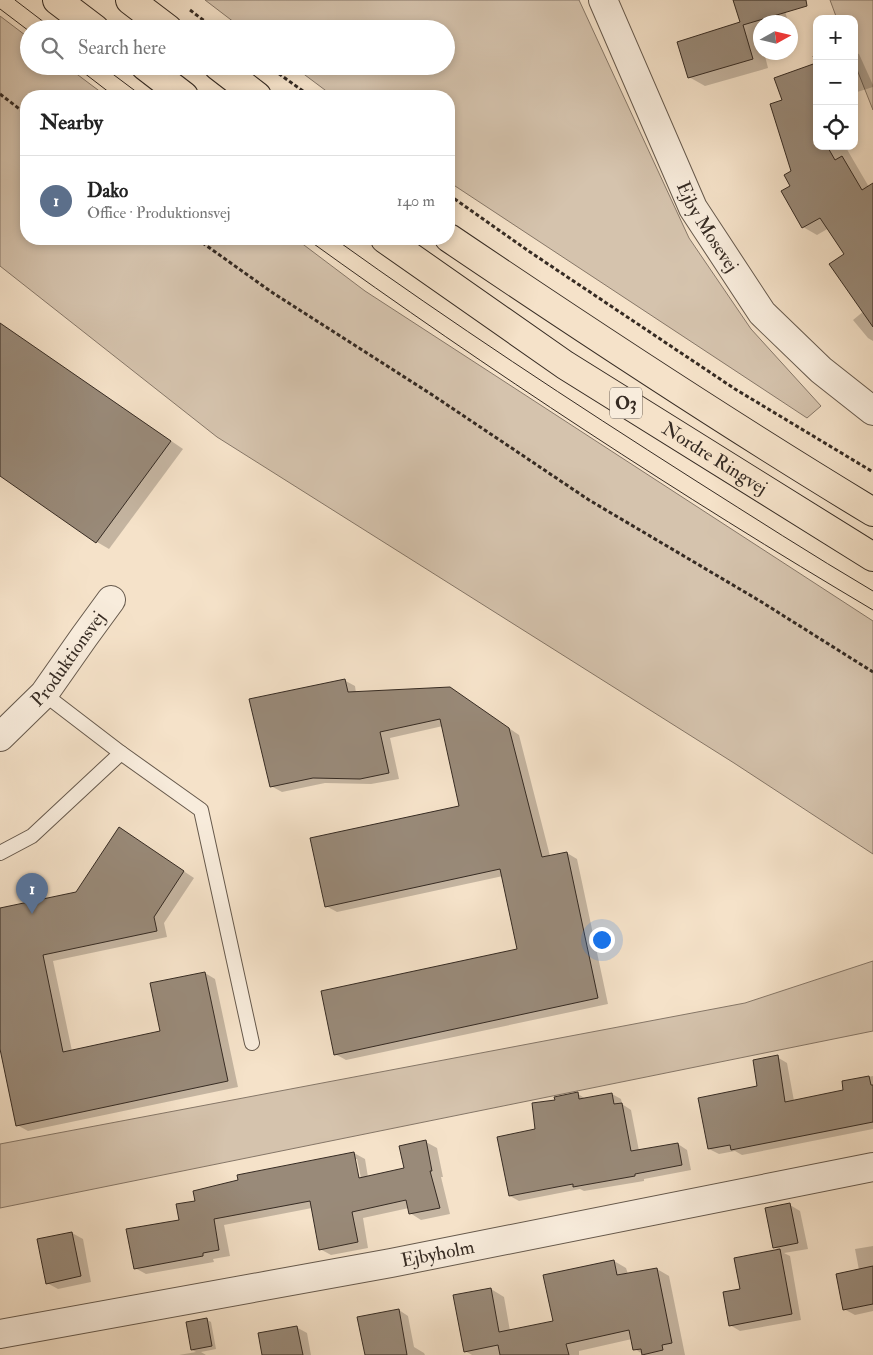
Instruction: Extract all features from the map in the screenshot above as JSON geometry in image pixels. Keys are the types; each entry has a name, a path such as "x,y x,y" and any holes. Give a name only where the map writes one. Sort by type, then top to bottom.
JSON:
{"main road":[{"path":"56,0 83,20"},
{"path":"130,0 156,20"},
{"path":"157,75 176,90"},
{"path":"230,75 250,90"},
{"name":"Nordre Ringvej","path":"455,242 582,328 803,470 873,512"},
{"name":"Nordre Ringvej","path":"394,245 565,365 873,557"}],"street":[{"name":"Ejby Mosevej","path":"603,0 693,208 762,313 821,370 873,411"},
{"name":"Produktionsvej","path":"0,738 44,694 111,600"},
{"name":"Ejbyholm","path":"0,1334 381,1265 873,1167"}],"lane":[{"path":"44,694 121,753 201,810 252,1044"},
{"path":"0,854 32,836 121,753"}],"path":[{"path":"184,5 203,20"},
{"path":"281,75 302,90"},
{"path":"0,94 20,109"},
{"path":"455,198 530,252 735,389 873,472"},
{"path":"205,245 273,293 434,396 589,500 760,601 873,672"}],"shaded area":[{"path":"205,0 579,0 689,238 751,329 821,406 807,418 455,186 455,90 325,90 305,75 455,75 455,20 231,20"},
{"path":"830,0 873,0 873,110 858,72 858,15 836,15"},
{"path":"0,16 20,31 20,75 78,75 98,90 20,90 20,245 304,245 365,291 873,621 873,854 734,763 217,437 0,266"},
{"path":"873,961 873,1031 0,1208 0,1144 745,1003"}],"building":[{"path":"733,0 806,0 807,6 777,15 753,15 753,22 743,25 753,59 688,78 677,42 740,22"},
{"path":"813,64 813,150 829,150 835,160 842,156 862,190 873,183 873,327 829,264 844,254 820,218 802,228 781,191 790,186 784,175 791,171 770,104 782,100 774,78"},
{"path":"0,323 171,441 96,543 0,476"},
{"path":"345,679 348,692 450,687 509,728 542,857 567,852 598,998 334,1055 321,991 517,949 500,869 325,907 310,838 459,806 440,719 380,732 389,773 360,779 313,778 270,787 249,699"},
{"path":"119,827 184,871 154,917 157,931 43,955 63,1052 160,1031 150,983 205,972 228,1081 16,1126 0,1049 0,908 76,892"},
{"path":"778,1055 785,1102 843,1090 842,1081 869,1076 871,1085 873,1085 873,1122 731,1150 730,1145 708,1149 698,1098 757,1086 753,1060"},
{"path":"578,1092 579,1099 612,1093 614,1104 622,1103 631,1151 678,1143 682,1165 635,1174 635,1176 573,1187 573,1184 509,1196 497,1137 535,1129 532,1103 555,1100 554,1097"},
{"path":"426,1140 432,1171 430,1171 440,1208 409,1214 406,1200 352,1212 358,1242 319,1250 310,1201 214,1219 219,1250 203,1253 203,1256 134,1269 126,1229 179,1220 176,1204 195,1201 193,1191 238,1180 237,1175 354,1152 359,1178 404,1168 399,1146"},
{"path":"790,1203 798,1243 773,1248 765,1208"},
{"path":"72,1232 81,1276 46,1284 37,1239"},
{"path":"780,1249 792,1314 729,1326 723,1292 740,1289 734,1258"},
{"path":"614,1260 617,1275 657,1268 672,1343 662,1345 663,1350 642,1355 641,1349 633,1350 629,1330 566,1344 569,1355 500,1355 498,1345 464,1352 453,1295 491,1288 499,1332 553,1321 543,1275"},
{"path":"873,1266 873,1304 843,1310 836,1274"},
{"path":"399,1309 407,1355 365,1355 357,1317"},
{"path":"207,1318 212,1346 191,1350 186,1322"},
{"path":"297,1326 303,1355 262,1355 258,1333"}],"tram line":[{"path":"15,0 41,20"},
{"path":"0,9 20,24"},
{"path":"87,75 106,90"},
{"path":"114,75 134,90"},
{"path":"315,245 445,336 586,431 728,522 873,610"},
{"path":"344,245 468,332 557,391 760,522 873,591"}],"place":[{"name":"Dako","path":"32,914"}]}
